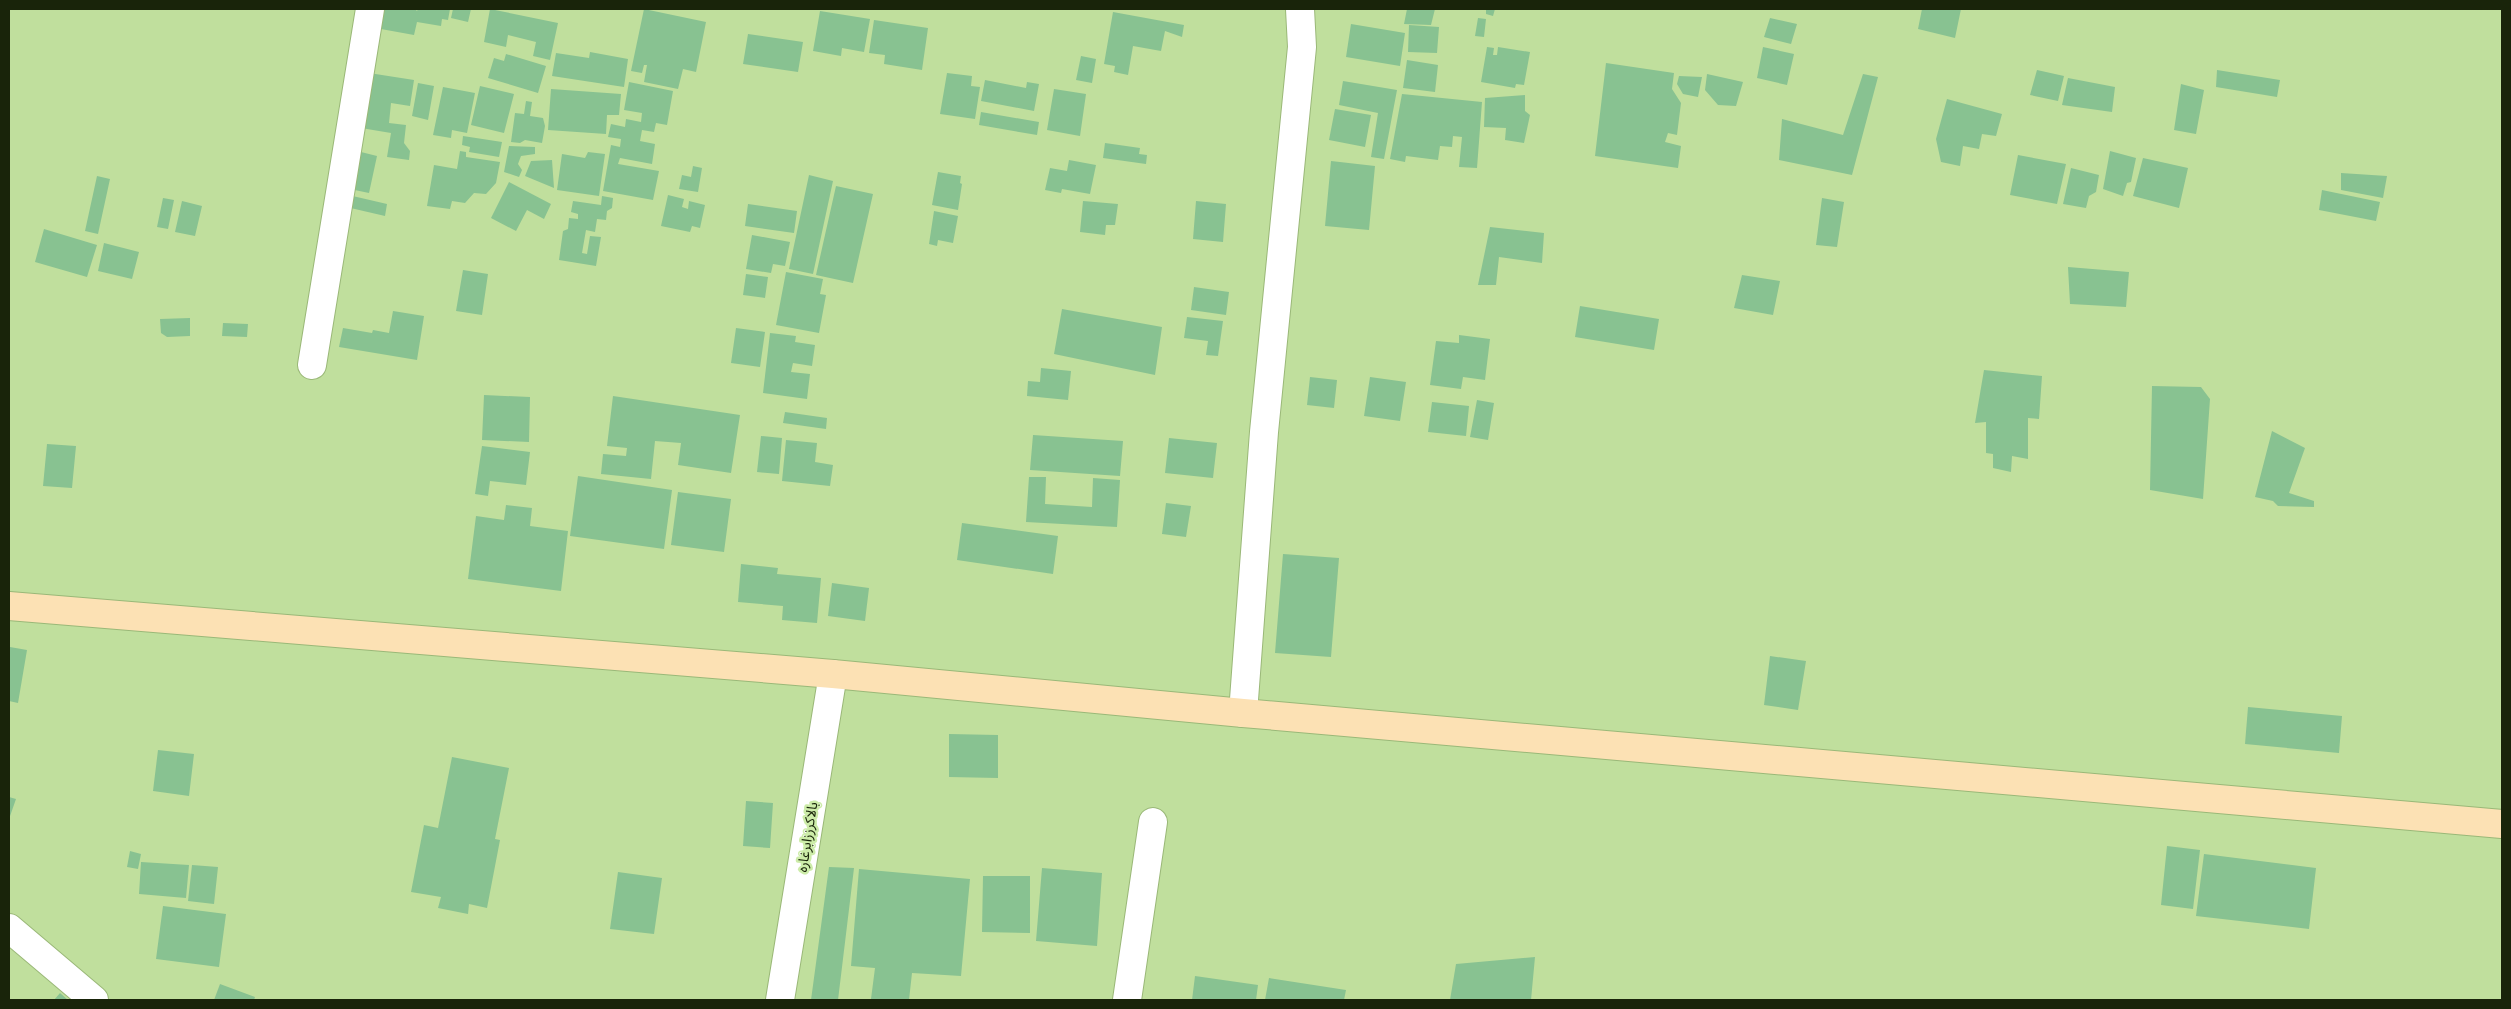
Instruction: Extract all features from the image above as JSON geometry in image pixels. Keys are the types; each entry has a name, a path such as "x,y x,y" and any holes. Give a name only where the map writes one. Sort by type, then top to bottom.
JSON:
{"main road":[{"path":"9,606 833,674 1243,713 2502,824"}],"street":[{"path":"312,365 370,9"},
{"path":"1243,713 1264,432 1302,47 1300,9"},
{"name":"بالاکرززابرغاره","path":"780,1000 833,674"},
{"path":"1127,1000 1152,822"},
{"path":"9,928 94,1000"}],"building":[{"path":"373,9 415,9 417,11 418,9 450,9 448,20 442,19 441,26 417,22 414,35 370,27"},
{"path":"453,9 471,9 468,22 451,18"},
{"path":"490,9 558,23 550,60 533,56 536,42 508,35 506,47 484,42"},
{"path":"644,9 706,22 696,72 683,69 678,89 644,82 647,65 644,65 642,73 631,71"},
{"path":"1407,9 1435,9 1431,25 1404,24"},
{"path":"1486,9 1495,9 1493,16 1486,14"},
{"path":"1922,9 1961,9 1955,38 1918,29"},
{"path":"820,11 870,19 864,52 842,48 841,56 813,51"},
{"path":"1113,12 1184,25 1182,37 1165,31 1161,51 1133,46 1128,75 1114,72 1115,66 1104,64"},
{"path":"1478,18 1486,19 1484,37 1475,36"},
{"path":"1770,18 1797,24 1791,44 1764,37"},
{"path":"874,20 928,28 922,70 884,64 885,55 869,53"},
{"path":"1351,24 1405,33 1400,66 1346,57"},
{"path":"1409,25 1439,27 1437,53 1408,52"},
{"path":"748,34 803,42 798,72 743,64"},
{"path":"1487,47 1494,48 1493,55 1497,55 1498,47 1530,52 1524,85 1516,84 1515,88 1481,82"},
{"path":"1763,47 1794,54 1787,85 1757,78"},
{"path":"590,52 628,59 624,87 552,76 556,53 589,58"},
{"path":"506,54 546,66 538,93 488,78 494,58 504,61"},
{"path":"1081,56 1096,59 1092,83 1076,80"},
{"path":"1407,60 1438,65 1435,92 1403,88"},
{"path":"1606,63 1674,73 1672,89 1681,103 1677,135 1668,133 1665,142 1681,146 1678,168 1595,156"},
{"path":"2037,70 2064,76 2058,101 2030,95"},
{"path":"2217,70 2280,80 2277,97 2216,87"},
{"path":"369,73 414,80 410,106 391,103 389,123 406,125 404,143 410,151 409,160 387,157 391,133 361,128"},
{"path":"947,73 972,76 971,86 980,87 975,119 940,114"},
{"path":"1707,74 1743,82 1736,106 1718,105 1705,90"},
{"path":"1863,74 1878,77 1852,175 1779,160 1782,119 1843,135"},
{"path":"1679,76 1702,77 1698,97 1683,94 1677,84"},
{"path":"2068,78 2115,87 2112,112 2062,105"},
{"path":"985,80 1026,88 1027,82 1039,84 1034,111 981,101"},
{"path":"1343,81 1397,90 1384,159 1371,157 1378,113 1339,105"},
{"path":"629,82 673,91 667,125 656,123 654,132 642,130 640,141 655,144 652,164 620,158 618,164 659,171 653,200 603,191 611,145 620,147 621,139 608,137 611,124 625,127 626,119 641,122 642,113 624,110"},
{"path":"418,83 434,86 428,120 412,116"},
{"path":"2181,84 2204,90 2196,134 2174,130"},
{"path":"480,86 514,94 504,133 471,125"},
{"path":"443,87 475,93 467,133 452,130 451,138 433,135"},
{"path":"551,89 621,94 619,115 607,115 606,134 548,130"},
{"path":"1054,89 1086,94 1080,136 1047,130"},
{"path":"1402,94 1482,102 1477,168 1459,167 1462,137 1453,136 1452,147 1440,146 1438,160 1406,156 1405,162 1390,159"},
{"path":"1525,95 1525,111 1530,115 1524,143 1505,140 1506,128 1484,127 1485,98"},
{"path":"1947,99 2002,114 1996,136 1982,134 1979,149 1963,146 1960,166 1941,162 1936,139"},
{"path":"526,101 532,102 530,116 543,118 545,126 542,143 525,140 520,143 511,142 515,113 524,114"},
{"path":"1335,109 1371,115 1365,147 1329,140"},
{"path":"981,112 1039,122 1037,135 979,125"},
{"path":"463,136 502,142 499,157 469,152 470,147 462,145"},
{"path":"1105,143 1140,148 1139,154 1147,155 1146,164 1103,158"},
{"path":"509,146 535,147 535,154 521,156 518,164 522,170 519,177 504,172"},
{"path":"353,150 377,156 369,193 345,188"},
{"path":"460,151 466,152 466,157 500,162 496,183 486,194 474,193 465,203 452,201 450,209 427,206 434,165 457,169"},
{"path":"2110,151 2136,158 2131,182 2127,183 2123,196 2103,189"},
{"path":"588,152 605,154 599,196 557,190 562,154 585,158"},
{"path":"2018,155 2066,164 2057,204 2010,195"},
{"path":"2143,158 2188,168 2179,208 2133,196"},
{"path":"552,160 554,188 525,176 531,161"},
{"path":"1069,160 1096,165 1090,194 1062,189 1061,193 1045,190 1050,168 1067,171"},
{"path":"1331,161 1375,166 1369,230 1325,226"},
{"path":"693,166 702,168 698,192 679,189 682,175 691,177"},
{"path":"2071,168 2099,175 2096,192 2089,196 2086,208 2063,204"},
{"path":"938,172 961,176 960,183 962,184 958,210 932,205"},
{"path":"2341,173 2387,176 2383,198 2341,190"},
{"path":"809,175 833,181 813,274 789,269"},
{"path":"97,176 110,179 98,234 85,231"},
{"path":"509,182 551,204 544,219 527,210 516,231 491,218"},
{"path":"836,186 873,194 853,283 816,275"},
{"path":"2322,190 2380,202 2376,221 2319,210"},
{"path":"344,194 387,204 385,216 342,206"},
{"path":"668,195 684,199 682,207 688,209 689,201 705,205 700,228 692,226 690,232 661,226"},
{"path":"602,196 613,198 612,208 607,211 606,220 597,219 595,232 586,230 582,253 587,254 590,236 601,237 596,266 559,260 563,231 568,229 569,218 578,219 578,214 571,212 573,201 601,205"},
{"path":"163,198 174,200 168,229 157,227"},
{"path":"1822,198 1844,202 1837,247 1816,245"},
{"path":"182,201 202,206 195,236 175,232"},
{"path":"1083,201 1118,204 1115,225 1106,225 1105,235 1080,232"},
{"path":"1196,201 1226,204 1223,242 1193,239"},
{"path":"748,204 797,211 794,233 745,226"},
{"path":"934,211 958,216 953,243 938,240 937,246 929,244"},
{"path":"1490,227 1544,233 1542,263 1499,257 1496,285 1478,285"},
{"path":"44,229 97,245 87,277 35,262"},
{"path":"752,235 790,242 785,266 773,264 771,273 746,269"},
{"path":"104,243 139,252 132,279 98,271"},
{"path":"2068,267 2129,272 2126,307 2070,304"},
{"path":"463,270 488,274 482,315 456,311"},
{"path":"786,272 823,279 820,294 826,295 819,333 776,325"},
{"path":"746,274 768,277 765,298 743,295"},
{"path":"1742,275 1780,281 1773,315 1734,308"},
{"path":"1194,287 1229,292 1226,315 1191,310"},
{"path":"1580,306 1659,319 1654,350 1575,337"},
{"path":"1062,309 1162,327 1155,375 1054,354"},
{"path":"393,311 424,316 417,360 339,347 343,328 372,333 373,330 389,333"},
{"path":"1187,317 1223,321 1218,356 1206,355 1208,341 1184,338"},
{"path":"190,318 190,336 167,337 161,333 160,319"},
{"path":"223,323 248,324 247,337 222,336"},
{"path":"736,328 765,332 760,367 731,363"},
{"path":"770,333 796,336 795,342 815,345 812,366 793,363 791,372 810,374 807,399 763,393"},
{"path":"1459,335 1490,339 1485,380 1463,377 1461,389 1430,385 1436,341 1459,343"},
{"path":"1041,368 1071,371 1068,400 1027,396 1028,381 1040,382"},
{"path":"1984,370 2042,376 2039,419 2028,418 2028,459 2012,456 2011,472 1993,468 1993,454 1986,453 1986,422 1975,423"},
{"path":"1310,377 1337,380 1334,408 1307,405"},
{"path":"1370,377 1406,382 1400,421 1364,416"},
{"path":"2152,386 2201,387 2210,399 2203,499 2150,490"},
{"path":"484,395 530,397 529,442 482,440"},
{"path":"613,396 740,415 731,473 678,465 682,436 681,443 655,441 651,479 601,474 603,454 626,456 627,448 607,446"},
{"path":"1477,400 1494,403 1488,440 1470,437"},
{"path":"1432,402 1469,406 1466,436 1428,432"},
{"path":"785,412 827,418 826,429 783,423"},
{"path":"2272,431 2305,448 2289,493 2314,501 2314,507 2278,506 2273,501 2255,497"},
{"path":"1033,435 1123,441 1120,476 1030,470"},
{"path":"761,436 782,438 779,474 757,472"},
{"path":"1169,438 1217,443 1213,478 1165,473"},
{"path":"786,440 817,443 815,462 833,465 830,486 782,481"},
{"path":"47,444 76,446 72,488 43,486"},
{"path":"482,446 530,452 526,485 490,481 488,496 475,494"},
{"path":"578,476 672,490 664,549 570,536"},
{"path":"1029,477 1046,477 1045,504 1092,507 1093,478 1120,480 1117,527 1026,522"},
{"path":"678,492 731,499 724,552 671,545"},
{"path":"1166,503 1191,506 1186,537 1162,534"},
{"path":"506,505 532,508 530,526 568,531 561,591 468,579 476,516 504,520"},
{"path":"962,523 1058,536 1053,574 957,560"},
{"path":"1283,554 1339,558 1331,657 1275,653"},
{"path":"741,564 778,568 777,574 821,578 817,623 782,620 783,606 738,602"},
{"path":"832,583 869,588 865,621 828,616"},
{"path":"10,647 27,650 18,703 9,701"},
{"path":"1770,656 1806,661 1798,710 1764,705"},
{"path":"2248,707 2342,716 2339,753 2245,744"},
{"path":"949,734 998,735 998,778 949,777"},
{"path":"158,750 194,754 189,796 153,791"},
{"path":"452,757 509,768 495,839 500,840 487,908 469,904 468,914 438,908 441,897 411,892 424,825 438,828"},
{"path":"9,797 16,799 9,819"},
{"path":"746,801 773,803 770,848 743,846"},
{"path":"2167,846 2200,850 2193,909 2161,905"},
{"path":"130,851 141,854 138,869 127,867"},
{"path":"2204,854 2316,868 2309,929 2196,916"},
{"path":"141,862 189,865 186,898 139,894"},
{"path":"192,865 218,867 214,904 188,901"},
{"path":"829,867 854,868 838,1000 811,1000"},
{"path":"1042,868 1102,873 1097,946 1036,941"},
{"path":"859,869 970,879 961,976 912,973 909,1000 871,999 875,968 851,966"},
{"path":"618,872 662,878 654,934 610,929"},
{"path":"983,876 1030,876 1030,933 982,932"},
{"path":"163,906 226,914 219,967 156,959"},
{"path":"1535,957 1531,1000 1450,1000 1456,964"},
{"path":"1195,976 1258,985 1256,1000 1192,1000"},
{"path":"1269,978 1346,990 1344,1000 1265,1000"},
{"path":"220,984 255,997 254,1000 214,1000"},
{"path":"60,993 68,1000 54,1000"}]}
